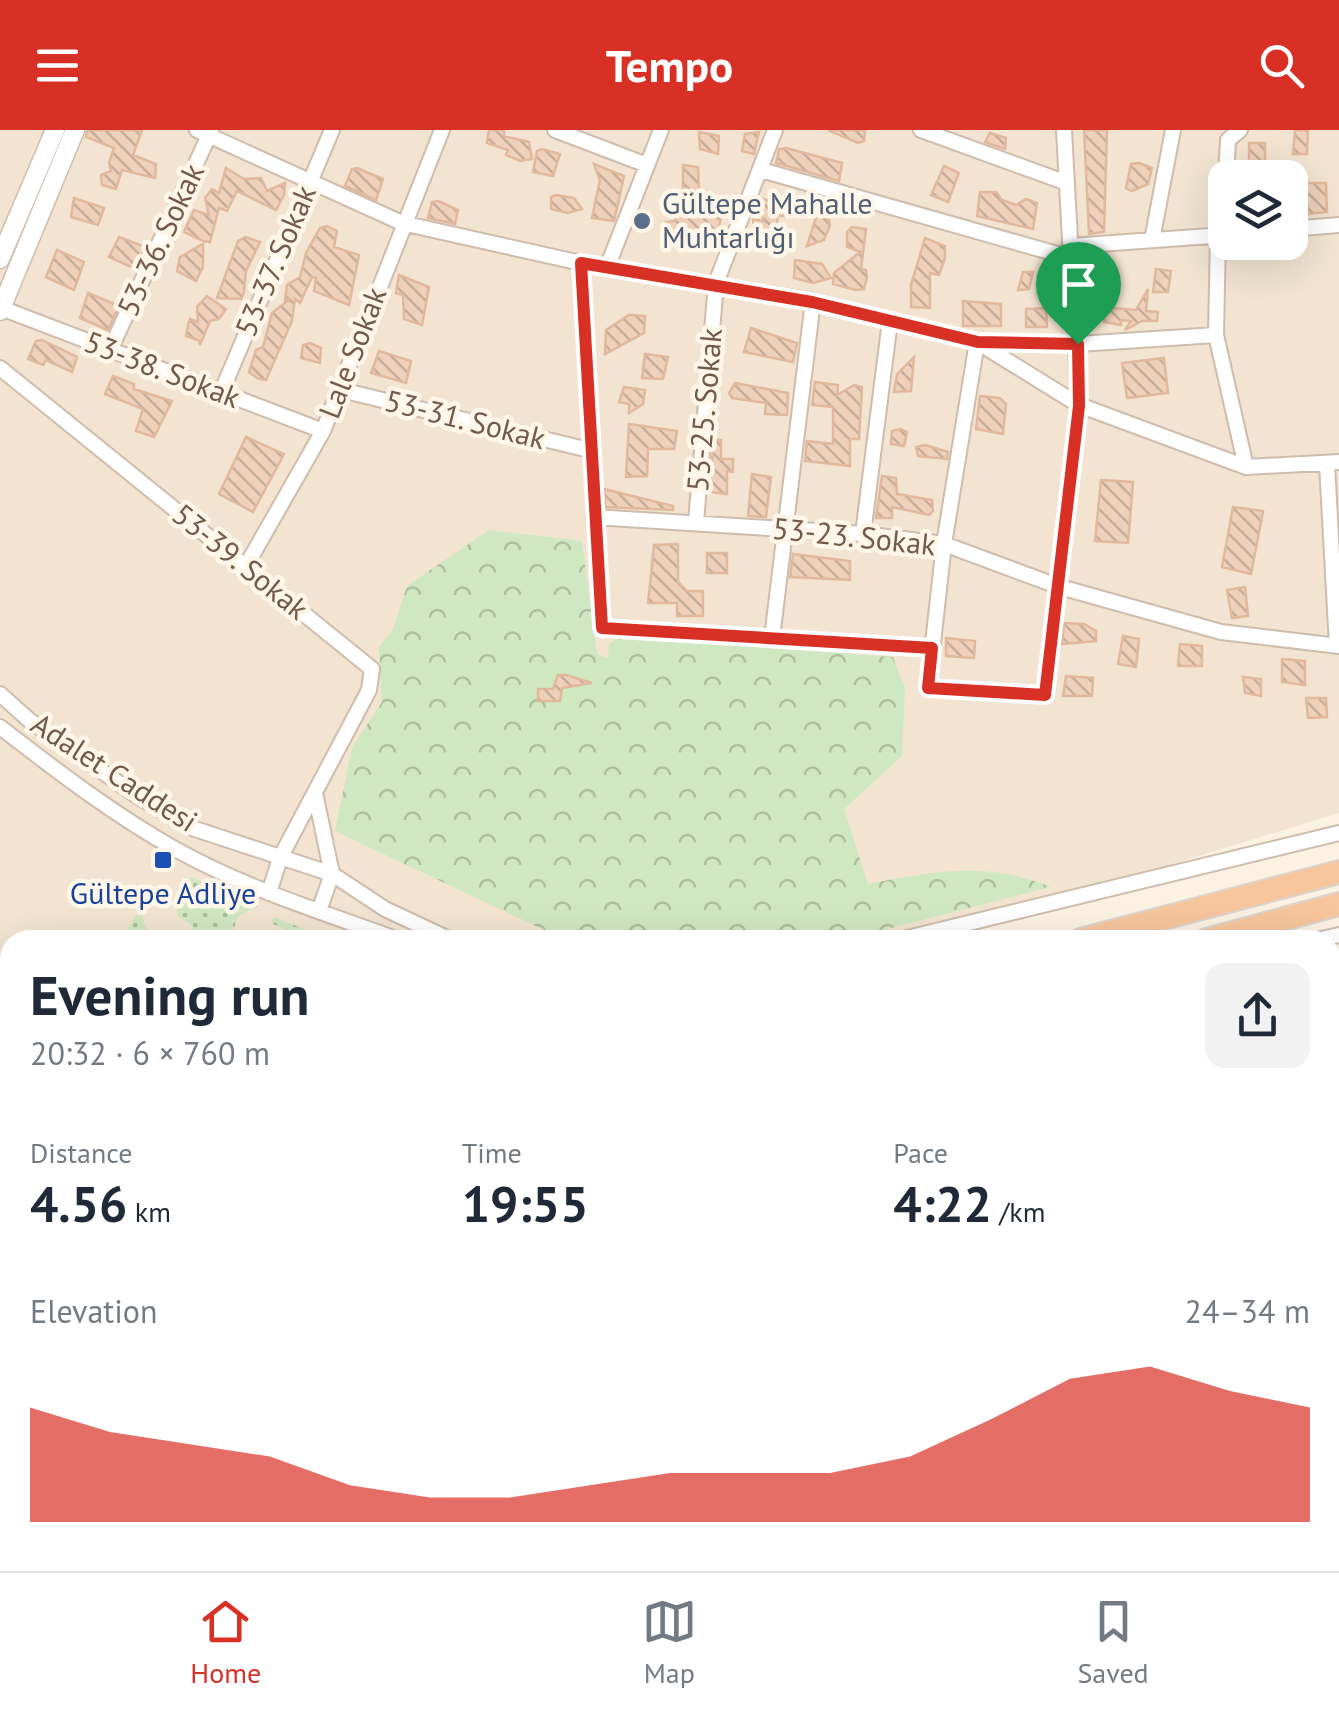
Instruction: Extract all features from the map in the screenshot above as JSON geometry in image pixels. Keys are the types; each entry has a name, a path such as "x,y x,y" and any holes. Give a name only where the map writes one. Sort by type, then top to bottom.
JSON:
{"highway":[{"path":"1118,930 1339,872"},
{"path":"1243,930 1339,904"}],"street":[{"path":"0,259 56,130"},
{"path":"1,310 75,130"},
{"name":"53-37. Sokak","path":"220,393 332,130"},
{"name":"Lale Sokak","path":"246,566 323,431 402,223 442,130"},
{"path":"555,130 647,165"},
{"path":"608,265 661,130"},
{"name":"53-25. Sokak","path":"696,522 716,283 774,130"},
{"path":"921,130 1067,183"},
{"path":"978,342 944,544 928,688 1045,695 1079,406 1064,130"},
{"path":"1152,240 1174,130"},
{"path":"1227,160 1228,140 1240,130"},
{"path":"206,132 402,223 581,263 812,302 978,342 1078,344 1216,335"},
{"name":"53-36. Sokak","path":"110,350 206,132"},
{"path":"761,170 1071,252 1208,236"},
{"path":"1308,228 1339,225"},
{"path":"1220,260 1216,335 1246,467"},
{"path":"581,263 602,628 932,648"},
{"path":"772,638 812,302"},
{"name":"53-38. Sokak","path":"1,310 323,431"},
{"path":"863,534 890,321"},
{"path":"978,342 1079,406 1246,467 1333,463 1338,646"},
{"name":"53-39. Sokak","path":"0,368 372,669 369,690 280,858 269,892"},
{"name":"53-31. Sokak","path":"340,390 589,450"},
{"name":"53-23. Sokak","path":"594,518 863,534 944,544 1060,587 1221,632 1338,646"},
{"name":"Adalet Caddesi","path":"0,694 29,720 178,820 332,874 385,909 430,930"},
{"name":"Adalet Caddesi","path":"0,727 106,807 179,852 269,892 371,930"},
{"path":"315,792 332,874 319,911"},
{"path":"940,930 1339,834"}],"shaded area":[{"path":"0,130 1339,130 1339,813 959,930 0,930"}],"green space":[{"path":"489,530 582,541 597,654 608,658 609,644 619,637 893,657 905,688 902,756 844,809 868,884 938,872 983,871 1051,887 883,930 544,930 335,831 352,748 382,702 379,647 393,629 407,586"},
{"path":"191,877 259,906 238,916 233,930 193,930 178,916 176,903"},
{"path":"136,915 142,916 147,930 127,930"},
{"path":"274,917 307,930 287,930 271,923"}],"building":[{"path":"87,130 142,130 133,155 156,164 155,178 122,170 116,189 102,185 101,175 111,171 109,163 114,148 86,137"},
{"path":"489,130 504,130 504,136 529,142 532,159 520,161 506,155 508,150 487,143"},
{"path":"828,130 865,130 864,141 858,143"},
{"path":"1084,130 1107,130 1104,232 1089,234"},
{"path":"1295,130 1308,130 1307,154 1293,154"},
{"path":"699,132 719,136 718,154 700,149"},
{"path":"759,132 754,154 742,151 745,134"},
{"path":"990,133 1006,138 1005,149 985,142"},
{"path":"1249,143 1265,143 1265,160 1249,160"},
{"path":"779,149 842,163 839,181 776,163"},
{"path":"537,151 560,154 553,176 533,172"},
{"path":"594,164 624,176 614,221 592,218 600,180"},
{"path":"1131,164 1152,168 1148,184 1132,191 1126,188"},
{"path":"683,165 698,167 699,196 724,205 714,249 691,246 691,238 667,233 666,222 675,221 675,204 683,195"},
{"path":"944,166 959,173 948,202 931,195"},
{"path":"226,168 244,179 261,178 267,191 285,183 276,210 237,191 227,211 219,208 210,242 184,232 194,210 209,215 205,198 212,189 219,193"},
{"path":"352,169 383,179 376,200 345,186"},
{"path":"1308,183 1326,183 1327,212 1308,214"},
{"path":"980,192 996,192 1002,200 1016,205 1026,199 1037,203 1033,229 977,216"},
{"path":"551,197 574,198 582,209 568,213 551,209"},
{"path":"74,198 104,208 98,225 71,217"},
{"path":"761,198 775,203 788,216 778,216 775,234 754,230 753,219 763,221"},
{"path":"432,202 458,210 455,224 428,218"},
{"path":"817,214 828,217 830,225 824,240 807,246"},
{"path":"327,226 337,231 334,247 359,255 349,305 314,291 316,278 312,277 300,303 295,299 292,321 266,380 257,378 249,372 256,350 263,347 272,313 290,299 285,300 287,285 300,277 306,253 320,228"},
{"path":"852,227 866,229 861,269 866,270 864,289 833,284 834,273 860,252 847,247 847,232"},
{"path":"119,237 145,247 136,269 109,257"},
{"path":"245,237 260,242 246,271 241,299 217,298 238,241"},
{"path":"925,238 945,246 945,258 939,275 930,273 930,308 911,307 911,285"},
{"path":"203,244 203,267 196,281 177,271 180,257"},
{"path":"57,250 84,262 74,290 46,277"},
{"path":"795,260 822,264 831,278 813,283 794,278"},
{"path":"1156,269 1171,271 1168,292 1153,292"},
{"path":"1023,272 1033,272 1029,289 1018,290"},
{"path":"399,275 429,287 422,325 404,319 403,295 396,293"},
{"path":"1148,289 1146,311 1158,312 1157,321 1142,321 1125,330 1131,321 1121,320 1121,325 1104,322 1104,307 1136,310"},
{"path":"88,293 119,306 108,330 80,318"},
{"path":"207,296 226,309 219,319 210,321 200,345 200,341 186,336 190,319 198,322 197,307"},
{"path":"963,301 1001,304 1001,326 963,326"},
{"path":"1046,308 1047,327 1026,327 1026,309"},
{"path":"629,315 645,316 644,333 605,354 606,330"},
{"path":"751,328 797,343 793,362 744,352"},
{"path":"42,340 77,357 72,372 46,360 43,365 28,359 36,341"},
{"path":"310,343 321,348 320,363 301,358 303,345"},
{"path":"379,351 411,361 406,383 371,373"},
{"path":"645,354 668,357 663,379 642,378"},
{"path":"914,357 911,391 894,392 897,374"},
{"path":"1164,358 1168,393 1127,398 1122,363"},
{"path":"113,376 134,384 134,389 172,401 154,437 136,431 143,409 105,394"},
{"path":"815,382 838,385 837,395 854,385 862,387 859,439 850,439 850,466 805,461 807,441 833,444 833,407 812,405"},
{"path":"735,383 788,393 787,415 765,414 766,403 732,398 729,393"},
{"path":"624,387 645,390 643,404 629,413 629,404 619,402"},
{"path":"980,396 1000,398 1006,404 1003,434 976,429"},
{"path":"629,424 677,431 674,449 648,449 647,476 626,477"},
{"path":"892,431 907,432 904,446 891,444"},
{"path":"246,437 284,454 253,512 219,494"},
{"path":"714,439 721,440 721,459 733,459 733,472 727,471 727,494 709,492"},
{"path":"925,445 948,452 947,459 918,456 916,447"},
{"path":"752,474 771,477 766,517 748,516"},
{"path":"882,476 896,478 897,494 932,500 933,511 929,515 892,507 892,518 876,518"},
{"path":"1101,480 1133,482 1128,543 1095,541"},
{"path":"604,489 673,506 673,510 605,507"},
{"path":"1233,507 1263,511 1251,574 1222,567"},
{"path":"678,544 678,582 687,591 703,591 703,616 677,616 677,603 648,603 654,545"},
{"path":"707,553 727,553 727,573 707,573"},
{"path":"793,554 850,561 850,580 790,577"},
{"path":"1245,587 1248,616 1232,618 1227,590"},
{"path":"1064,623 1084,624 1096,631 1096,641 1062,644"},
{"path":"1123,636 1139,639 1136,667 1118,664"},
{"path":"946,638 975,641 974,658 946,656"},
{"path":"1180,644 1202,646 1202,666 1178,666"},
{"path":"1282,659 1305,661 1305,685 1282,682"},
{"path":"558,675 592,683 562,688 560,701 538,701 538,689 553,689"},
{"path":"1066,676 1093,678 1092,696 1063,696"},
{"path":"1243,677 1261,679 1261,696 1245,693"},
{"path":"1306,698 1326,698 1327,717 1308,718"}],"place":[{"name":"Gültepe Mahalle Muhtarlığı","path":"642,221"},
{"name":"Gültepe Adliye","path":"163,860"}],"route":[{"path":"581,263 812,302 978,342 1078,344 1079,406 1045,695 928,688 932,648 602,628 581,263"}]}
